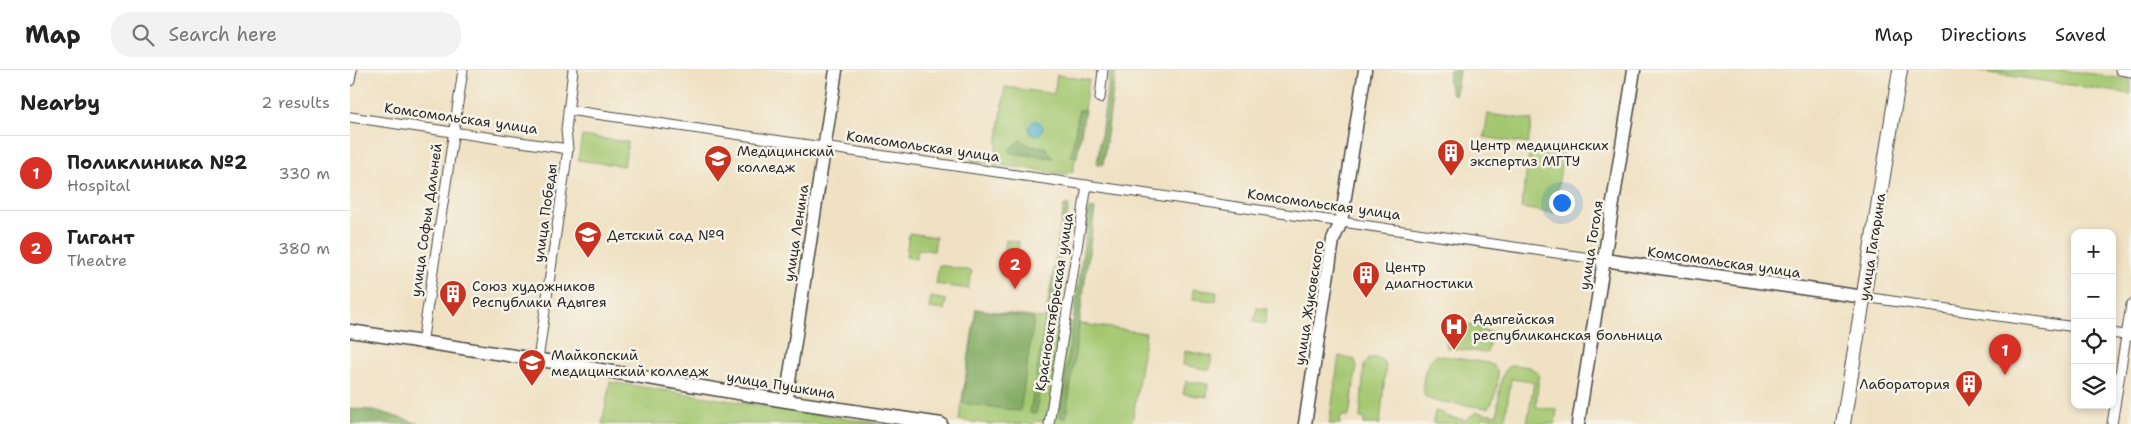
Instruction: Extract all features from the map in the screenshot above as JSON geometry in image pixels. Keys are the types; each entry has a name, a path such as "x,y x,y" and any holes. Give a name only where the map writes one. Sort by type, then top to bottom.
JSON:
{"main road":[{"name":"улица Ленина","path":"786,401 836,70"},
{"name":"улица Жуковского","path":"1305,424 1333,240 1340,222 1365,70"},
{"name":"улица Гоголя","path":"1578,424 1634,70"},
{"name":"улица Гагарина","path":"1842,424 1900,70"},
{"name":"Комсомольская улица","path":"1604,260 1864,297"},
{"name":"улица Пушкина","path":"350,331 422,344 538,360 786,401 941,424"}],"street":[{"path":"350,82 352,70"},
{"name":"улица Софьи Дальней","path":"422,344 452,132 463,70"},
{"name":"улица Победы","path":"538,360 568,149 566,130 573,70"},
{"path":"1100,98 1103,70"},
{"path":"2120,70 2131,72"},
{"name":"Комсомольская улица","path":"568,110 1604,260"},
{"name":"Комсомольская улица","path":"350,118 568,149"},
{"name":"Краснооктябрьская улица","path":"1049,424 1087,185"},
{"name":"Комсомольская улица","path":"1864,297 2071,326"},
{"path":"2112,424 2128,335 2131,306"}],"green space":[{"path":"1110,70 1116,70 1103,165 1097,164"},
{"path":"1450,70 1459,70 1456,94 1452,94 1448,81"},
{"path":"1969,70 2063,70 2131,80 2131,94"},
{"path":"1057,75 1089,80 1073,171 1066,174 972,161 973,150 996,153 1005,87 1054,94"},
{"path":"1079,110 1085,110 1077,157 1071,156"},
{"path":"1488,114 1532,120 1528,144 1484,137"},
{"path":"582,136 628,142 624,166 578,160"},
{"path":"1020,140 1031,146 1045,147 1053,158 1011,153 1009,150"},
{"path":"1530,149 1563,154 1554,213 1521,208"},
{"path":"1064,205 1069,205 1036,414 1030,413"},
{"path":"1089,208 1095,209 1066,418 1060,417"},
{"path":"909,233 936,237 934,251 918,249 916,259 906,257"},
{"path":"1006,240 1019,242 1017,256 1004,254"},
{"path":"939,265 972,271 968,289 936,284"},
{"path":"1193,289 1217,292 1216,301 1192,299"},
{"path":"931,297 946,300 944,310 929,308"},
{"path":"1257,308 1267,309 1265,324 1254,322"},
{"path":"976,309 1146,333 1132,424 1060,424 1037,421 1034,424 989,424 959,420"},
{"path":"976,309 1034,319 1020,411 962,403"},
{"path":"1450,322 1482,327 1482,330 1492,332 1487,353 1448,348 1446,346"},
{"path":"1185,351 1212,356 1210,370 1183,365"},
{"path":"1436,355 1487,363 1495,367 1498,374 1497,384 1491,405 1488,408 1434,401 1426,398 1423,387 1424,375 1432,358"},
{"path":"1339,356 1355,360 1357,366 1349,416 1341,416 1340,424 1329,424"},
{"path":"1369,358 1379,358 1386,364 1380,424 1364,424 1364,418 1360,418 1364,365"},
{"path":"1512,365 1530,367 1539,374 1536,407 1557,410 1555,424 1527,424 1534,382 1511,379 1505,420 1483,417 1482,424 1433,423 1435,411 1441,412 1448,417 1466,420 1476,412 1497,415 1502,379 1507,368"},
{"path":"1186,381 1208,384 1207,397 1183,394"},
{"path":"610,382 881,424 602,424"},
{"path":"350,409 375,410 420,424 350,424"}],"water":[{"path":"1036,121 1041,123 1043,128 1041,133 1036,135 1031,133 1029,128 1031,123"}],"place":[{"name":"Центр медицинских экспертиз МГТУ","path":"1451,177"},
{"name":"Медицинский колледж","path":"718,183"},
{"name":"Детский сад №9","path":"588,259"},
{"name":"Гигант","path":"1015,289"},
{"name":"Центр диагностики","path":"1366,299"},
{"name":"Союз художников Республики Адыгея","path":"453,318"},
{"name":"Адыгейская республиканская больница","path":"1454,351"},
{"name":"Поликлиника №2","path":"2005,375"},
{"name":"Майкопский медицинский колледж","path":"532,387"},
{"name":"Лаборатория","path":"1969,408"}]}
